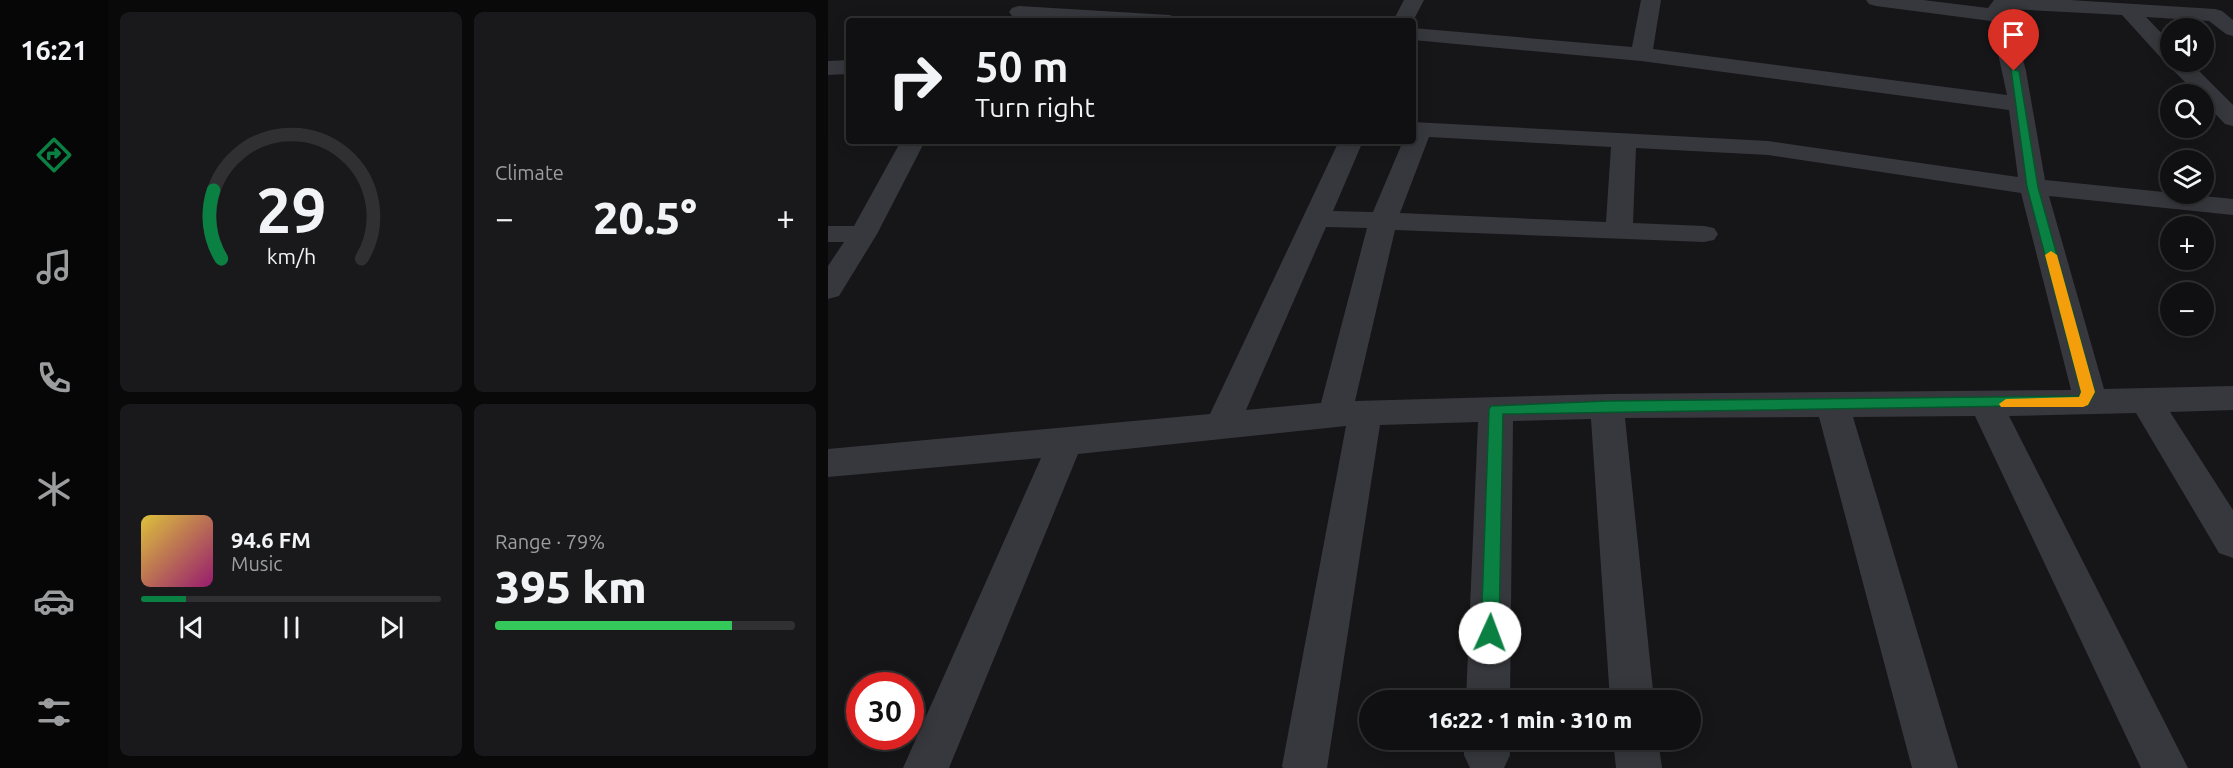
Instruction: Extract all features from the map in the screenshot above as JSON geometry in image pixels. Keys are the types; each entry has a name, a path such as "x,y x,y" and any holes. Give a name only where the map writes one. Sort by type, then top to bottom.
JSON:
{"street":[{"path":"1405,18 1414,0"},
{"path":"1641,54 1651,0"},
{"path":"1876,0 2000,16"},
{"path":"2199,0 2233,30"},
{"path":"2083,402 2088,392 2032,187 2014,71 1998,7 2000,3 2037,2 2216,15"},
{"path":"2127,9 2160,44"},
{"path":"1021,11 1124,18"},
{"path":"1416,34 1641,54 2020,104"},
{"path":"828,68 846,67"},
{"path":"2188,72 2233,119"},
{"path":"1416,129 1780,149 2032,187 2233,207"},
{"path":"1619,230 1624,142"},
{"path":"828,289 863,234 911,144"},
{"path":"1222,426 1350,144"},
{"path":"1305,766 1350,414 1383,220 1411,144"},
{"path":"1315,218 1704,234"},
{"path":"828,234 863,234"},
{"path":"828,463 1350,414 1606,406 1986,404 2233,398"},
{"path":"2145,400 2233,542"},
{"path":"1986,404 2165,768"},
{"path":"1833,405 1935,768"},
{"path":"1606,406 1631,690"},
{"path":"1488,690 1496,409"},
{"path":"926,768 1065,442"},
{"path":"1637,750 1639,768"}],"slow traffic":[{"path":"2006,404 2083,402 2088,392 2051,255"}],"route":[{"path":"1490,633 1496,409 2083,402 2088,392 2032,187 2014,71"}]}
